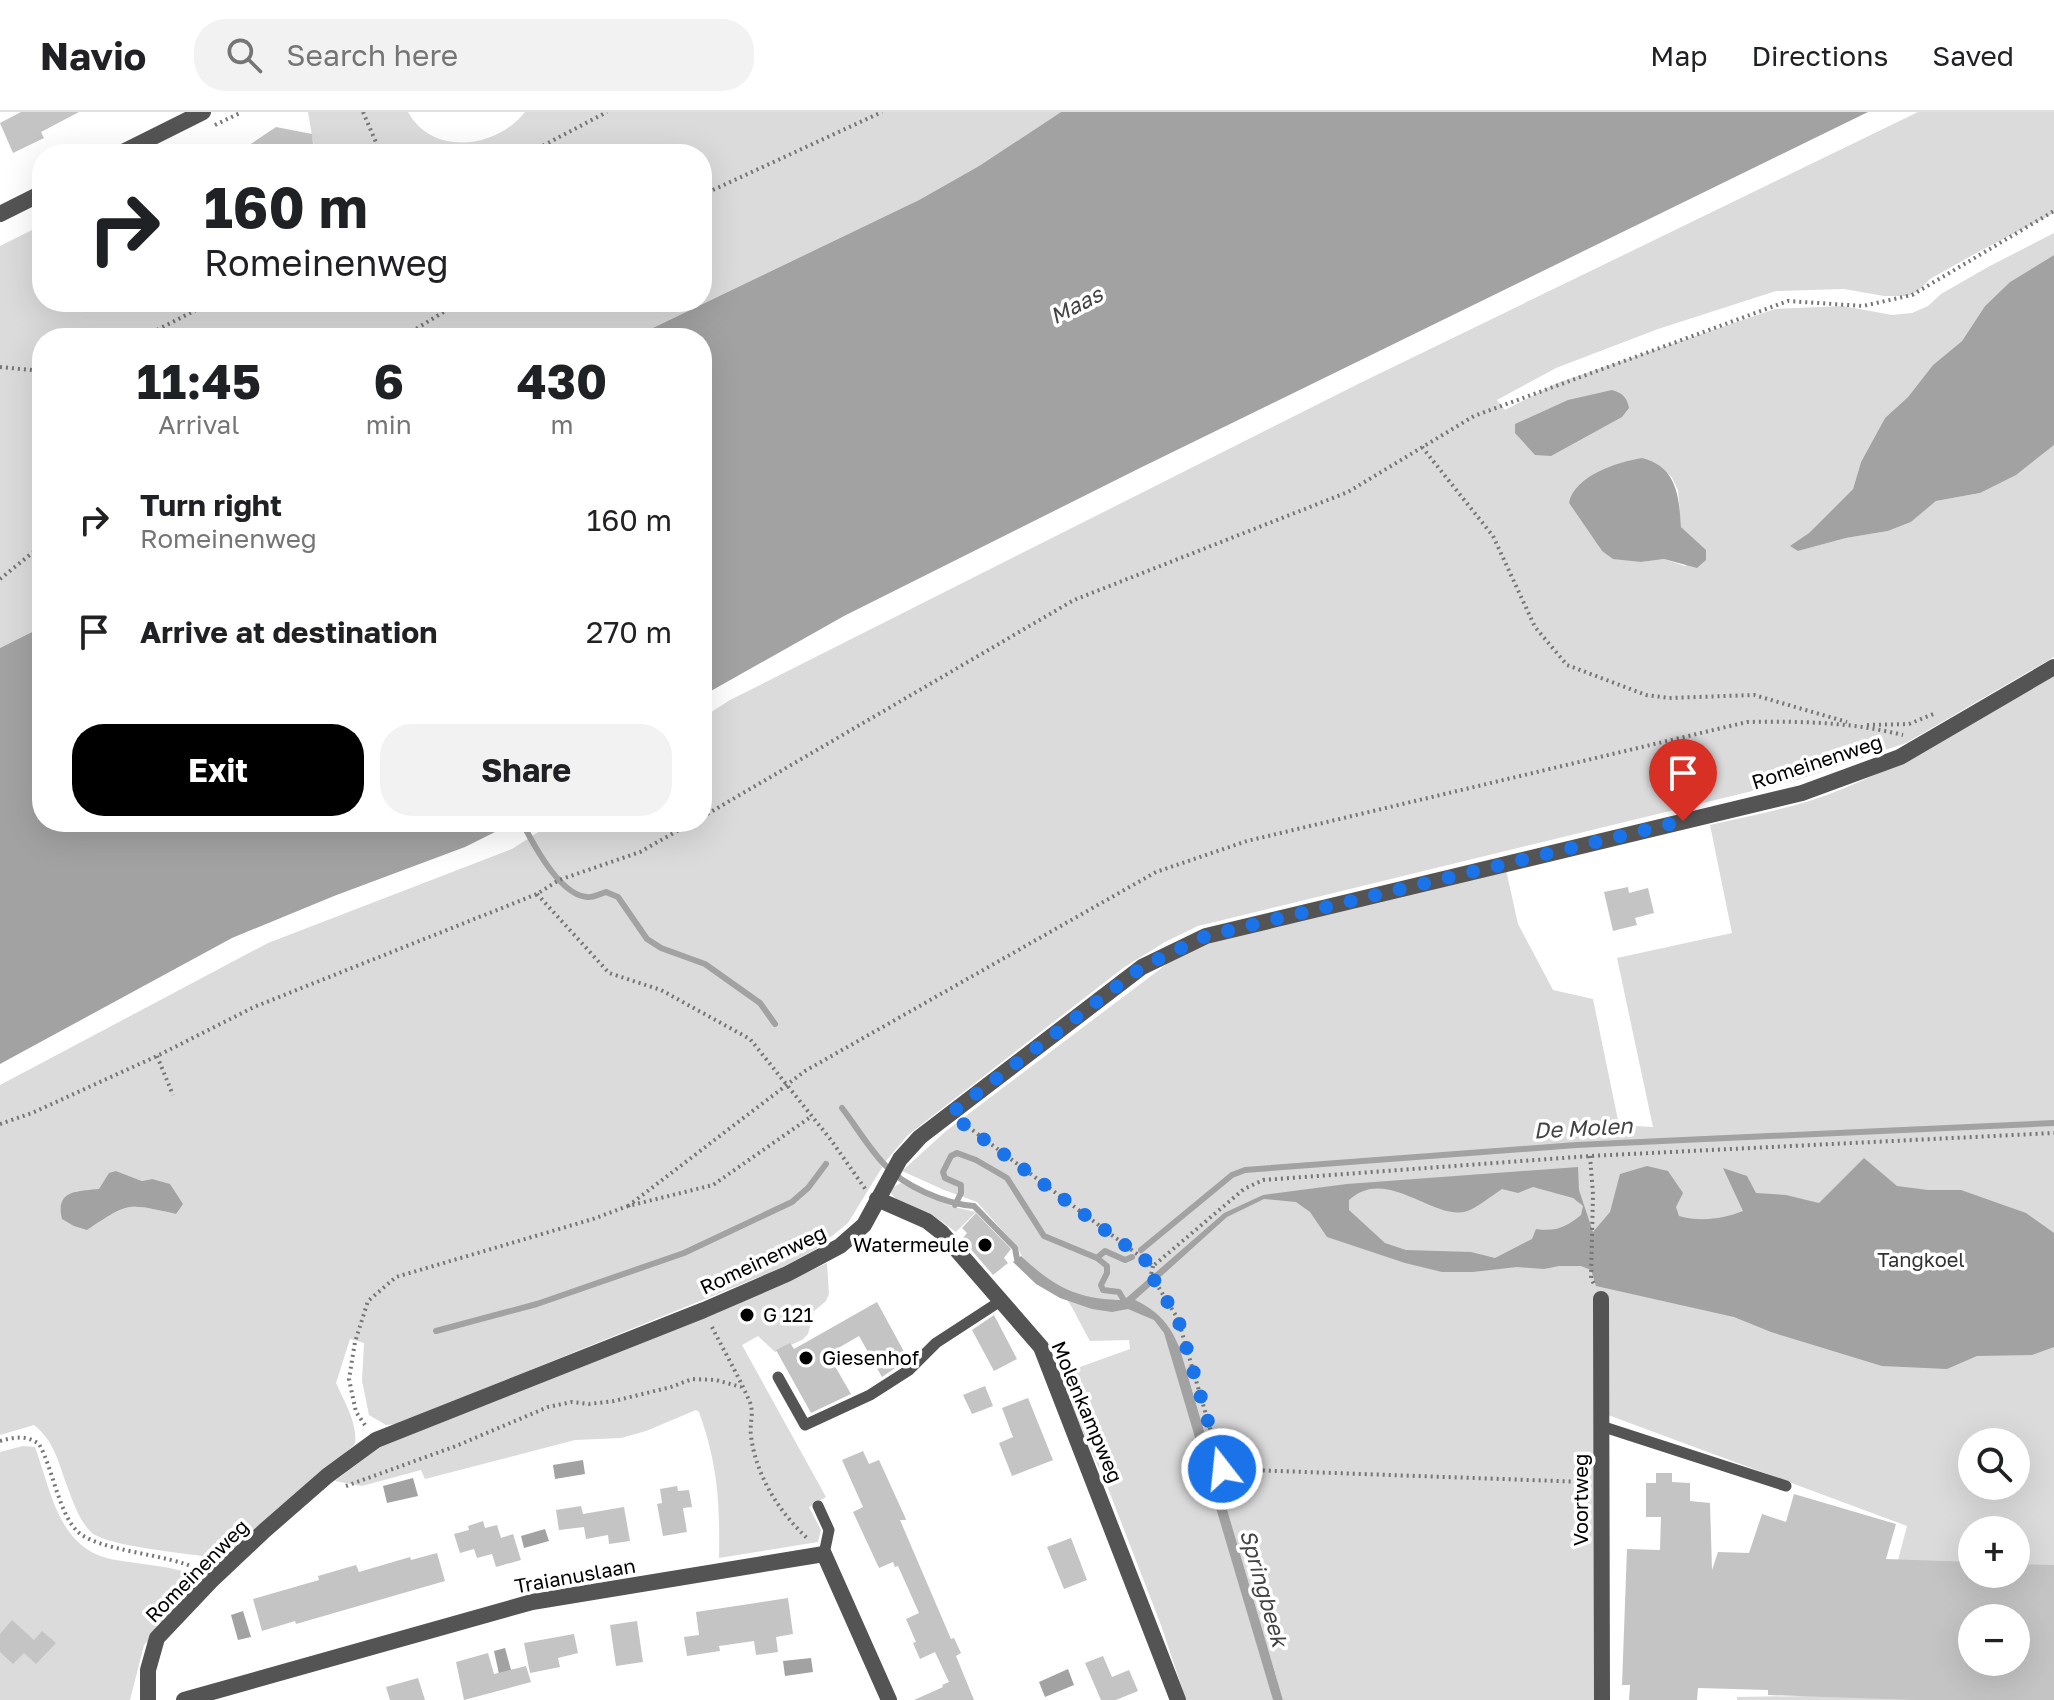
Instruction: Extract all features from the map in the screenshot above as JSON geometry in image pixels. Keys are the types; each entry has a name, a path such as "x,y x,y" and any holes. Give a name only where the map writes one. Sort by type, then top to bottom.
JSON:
{"street":[{"path":"139,144 203,112"},
{"path":"0,214 32,198"},
{"name":"Romeinenweg","path":"148,1700 148,1670 157,1638 211,1581 327,1476 376,1440 704,1310 787,1274 840,1246 864,1225 900,1159 920,1137 1142,967 1206,936 1802,793 1900,757 2054,667"},
{"name":"Molenkampweg","path":"877,1199 927,1221 941,1232 1041,1347 1178,1700"},
{"name":"Voortweg","path":"1601,1299 1602,1700"},
{"path":"824,1554 889,1700"},
{"name":"Traianuslaan","path":"184,1700 532,1602 824,1554"}],"lane":[{"path":"778,1377 805,1425 883,1387 909,1370 936,1343 1002,1300"},
{"path":"1601,1426 1786,1486"},
{"path":"818,1506 829,1530 824,1554"}],"path":[{"path":"363,112 377,144"},
{"path":"546,144 607,112"},
{"path":"712,190 882,112"},
{"path":"712,811 1074,600 1348,492 1474,416 1788,301 1863,306 1912,295 2054,211"},
{"path":"161,328 192,312"},
{"path":"417,328 444,312"},
{"path":"0,367 32,370"},
{"path":"1422,447 1493,536 1535,627 1567,665 1646,695 1669,698 1754,695 1925,742"},
{"path":"0,579 32,553"},
{"path":"628,1206 805,1071 1156,872 1247,841 1747,722 1909,724 1942,711"},
{"path":"0,1124 32,1113 157,1056 254,1007 537,894 559,880 640,852 675,832"},
{"path":"537,894 609,973 661,990 750,1039 864,1187 877,1199"},
{"path":"157,1056 173,1095"},
{"path":"950,1114 1153,1266"},
{"path":"376,1440 356,1412 349,1379 355,1342 368,1301 396,1277 628,1206 713,1185 812,1116"},
{"path":"1601,1483 1222,1469 1178,1319 1151,1275 1153,1266 1244,1189 1263,1180 1590,1156 2054,1133"},
{"path":"1590,1156 1591,1278"},
{"path":"704,1310 749,1399 753,1415 750,1432 754,1455 765,1485 801,1533 824,1554"},
{"path":"327,1476 345,1487 456,1446 548,1407 572,1402 589,1404 614,1401 692,1379 716,1380 741,1387"},
{"path":"0,1441 31,1438 39,1444 76,1531 128,1551 168,1558 196,1568 211,1581"}],"green space":[{"path":"308,112 408,112 419,126 433,136 465,142 498,134 525,112 1061,112 979,166 919,200 712,300 712,144 313,144"},
{"path":"1918,112 2054,112 2054,213 1930,279 1918,291 1908,296 1884,296 1844,289 1776,291 1658,329 1556,368 1497,400 1505,410 1557,383 1775,309 1843,306 1892,315 1912,313 1988,267 2054,233 2054,255 2010,282 1985,306 1962,341 1933,365 1908,397 1885,418 1861,462 1853,489 1809,533 1791,546 1798,551 1888,531 1911,522 1936,501 1980,493 2054,445 2054,657 1906,743 1797,780 1198,926 1123,968 908,1135 886,1161 848,1223 816,1249 781,1268 397,1424 386,1425 369,1415 362,1381 364,1343 350,1339 336,1383 352,1421 355,1444 233,1556 222,1559 132,1546 91,1532 79,1516 54,1452 41,1431 34,1425 0,1435 0,1085 268,943 512,849 538,832 712,832 712,712 1358,384","holes":["1642,458 1671,476 1678,490 1681,527 1705,550 1685,566 1664,559 1641,562 1602,551 1569,503 1593,480 1630,460","116,1171 142,1181 152,1179 176,1214 128,1207 87,1230 75,1191 99,1190"]},
{"path":"32,230 32,312 686,312 653,328 32,328 32,632 0,648 0,246"},
{"path":"2054,674 2054,1570 2030,1569 2030,1516 1958,1516 1958,1566 1897,1564 1907,1526 1608,1415 1597,1700 1283,1700 1180,1349 1167,1340 1273,1700 1186,1700 1161,1625 1109,1491 1058,1375 1130,1349 1129,1340 1090,1341 1062,1293 1025,1261 1018,1248 977,1202 902,1171 946,1131 1176,957 1222,938 1506,870 1518,924 1553,990 1593,999 1619,1125 1653,1127 1617,958 1732,933 1710,825 1824,796 1868,778"},
{"path":"901,1183 954,1207 976,1212 956,1232 931,1214 897,1200 888,1190"},
{"path":"827,1263 829,1294 814,1311 808,1334 802,1340 775,1352 758,1336 742,1345 826,1497 809,1507 821,1530 818,1542 719,1558 714,1467 696,1410 621,1438 575,1440 425,1479 421,1470 362,1486 335,1481 383,1444"},
{"path":"23,1446 35,1447 60,1518 82,1545 116,1560 191,1573 201,1577 204,1583 144,1645 130,1700 0,1700 0,1452"},
{"path":"1871,1695 1980,1700 1737,1700 1737,1697"}],"water":[{"name":"Maas","path":"1061,112 1868,112 844,616 712,690 712,328 653,328 686,312 712,312 712,300 919,200 979,166"},
{"path":"2054,255 2054,445 2016,475 1980,493 1936,501 1911,522 1888,531 1798,551 1790,546 1809,533 1853,489 1861,462 1885,418 1908,397 1933,365 1962,341 1985,306 2010,282"},
{"path":"1612,390 1624,396 1628,404 1629,408 1622,417 1551,456 1535,455 1515,433 1515,424 1568,400"},
{"path":"1642,458 1663,468 1674,484 1681,527 1706,550 1706,560 1697,568 1664,559 1641,562 1613,559 1602,551 1569,503 1579,485 1588,478 1609,467"},
{"path":"32,632 32,832 495,832 465,847 232,938 0,1064 0,648"},
{"name":"Tangkoel","path":"1864,1158 1897,1186 1961,1190 2026,1213 2054,1233 2054,1347 2032,1355 1977,1356 1947,1369 1882,1366 1771,1332 1734,1317 1596,1286 1591,1270 1581,1266 1442,1272 1405,1263 1327,1237 1310,1212 1296,1202 1264,1199 1227,1217 1135,1300 1162,1319 1180,1349 1283,1700 1273,1700 1164,1333 1154,1320 1128,1309 1112,1312 1092,1309 1060,1298 1036,1284 1013,1262 1021,1256 1068,1290 1093,1297 1124,1300 1224,1213 1263,1195 1347,1184 1578,1167 1579,1190 1593,1232 1610,1212 1620,1174 1647,1166 1668,1171 1683,1193 1676,1207 1679,1216 1687,1218 1711,1219 1743,1211 1723,1168 1747,1176 1756,1193 1786,1195 1819,1203","holes":["1533,1187 1573,1198 1583,1206 1581,1215 1576,1219 1555,1229 1536,1229 1532,1239 1495,1258 1471,1252 1406,1250 1385,1243 1349,1210 1349,1200 1363,1191 1378,1188 1393,1190 1451,1212 1469,1210 1502,1189 1518,1193"]},
{"path":"116,1171 142,1181 152,1179 170,1184 183,1204 176,1214 128,1207 87,1230 62,1219 65,1197 99,1189 109,1173"},
{"path":"583,1460 585,1474 555,1479 553,1465"},
{"path":"413,1478 418,1496 387,1503 383,1486"},
{"path":"545,1529 549,1541 524,1548 521,1536"},
{"path":"243,1611 251,1637 238,1640 231,1615"},
{"path":"505,1648 511,1670 499,1674 494,1651"},
{"path":"811,1658 813,1672 785,1676 783,1661"},
{"path":"1068,1669 1074,1685 1045,1697 1039,1682"}],"building":[{"path":"21,112 79,112 41,132 44,138 13,153 0,123"},
{"path":"276,127 312,134 313,144 251,144"},
{"path":"1628,887 1629,893 1648,888 1654,913 1635,918 1637,925 1613,931 1604,892"},
{"name":"Watermeule","path":"976,1213 1011,1249 1004,1258 1008,1263 993,1275 962,1239 967,1233 962,1228"},
{"name":"Giesenhof","path":"877,1302 908,1359 882,1377 859,1336 828,1354 851,1394 811,1413 776,1350 790,1343 794,1349"},
{"path":"994,1315 1017,1359 994,1371 972,1330"},
{"path":"985,1386 993,1406 972,1414 963,1395"},
{"path":"1028,1398 1053,1460 1012,1476 999,1443 1013,1437 1002,1408"},
{"path":"863,1451 869,1464 879,1460 905,1517 906,1520 900,1520 951,1639 954,1638 961,1653 956,1656 974,1700 914,1700 949,1682 935,1652 920,1659 906,1619 919,1613 898,1566 895,1567 893,1562 879,1568 853,1512 863,1507 842,1460"},
{"path":"1656,1473 1672,1473 1672,1482 1690,1483 1690,1501 1710,1503 1712,1570 1718,1552 1749,1553 1762,1514 1786,1522 1794,1494 1896,1524 1886,1559 1958,1562 1958,1588 2030,1588 2030,1564 2054,1565 2054,1700 1914,1700 1768,1695 1768,1690 1698,1688 1697,1700 1629,1700 1630,1685 1622,1685 1627,1549 1660,1550 1661,1517 1646,1517 1646,1483 1656,1483"},
{"path":"677,1486 678,1491 689,1490 692,1507 683,1508 687,1532 663,1536 657,1504 662,1503 660,1489"},
{"path":"581,1506 583,1514 624,1507 630,1541 609,1544 608,1535 586,1539 584,1527 559,1530 556,1510"},
{"path":"483,1521 485,1528 497,1525 501,1538 513,1534 521,1560 496,1567 492,1554 477,1558 474,1549 460,1553 454,1534 469,1530 468,1526"},
{"path":"1071,1538 1087,1580 1064,1589 1047,1547"},
{"path":"437,1553 445,1581 262,1631 253,1599 319,1580 318,1576 356,1565 359,1572 410,1557 411,1560"},
{"path":"788,1598 793,1634 776,1637 778,1652 756,1655 754,1641 719,1646 720,1651 687,1656 684,1637 699,1635 696,1612"},
{"path":"12,1620 34,1640 42,1631 56,1643 36,1664 24,1653 13,1664 0,1652 0,1634"},
{"path":"637,1621 643,1662 616,1666 610,1625"},
{"path":"574,1634 578,1653 558,1658 560,1667 530,1673 524,1643"},
{"path":"488,1653 494,1674 526,1666 531,1682 464,1700 456,1662"},
{"path":"1103,1656 1112,1677 1129,1670 1138,1691 1116,1700 1101,1700 1085,1663"},
{"path":"418,1678 425,1700 390,1700 386,1687"}],"waterway":[{"name":"Springbeek","path":"527,832 548,867 567,888 587,897 606,892 618,897 647,939 661,948 705,964 760,1003 775,1024"},
{"name":"Springbeek","path":"842,1108 892,1172 925,1192 950,1202 974,1206 1015,1248 1017,1259 1022,1264"},
{"name":"De Molen","path":"1141,1250 1232,1175 1245,1170 1576,1145 2054,1123"},
{"path":"955,1205 961,1185 945,1178 943,1172 951,1156 957,1153 1007,1178 1044,1236 1097,1258 1107,1266 1101,1285 1103,1290 1119,1292 1126,1304"},
{"path":"436,1331 537,1304 684,1253 792,1202 808,1188 826,1164"},
{"name":"De Molen","path":"1097,1258 1105,1251 1125,1260 1132,1257"}],"place":[{"name":"Watermeule","path":"985,1245"},
{"name":"G 121","path":"747,1315"},
{"name":"Giesenhof","path":"806,1358"}],"route":[{"path":"1222,1469 1178,1319 1151,1275 1153,1266 950,1114 1142,967 1206,936 1683,821"}]}
